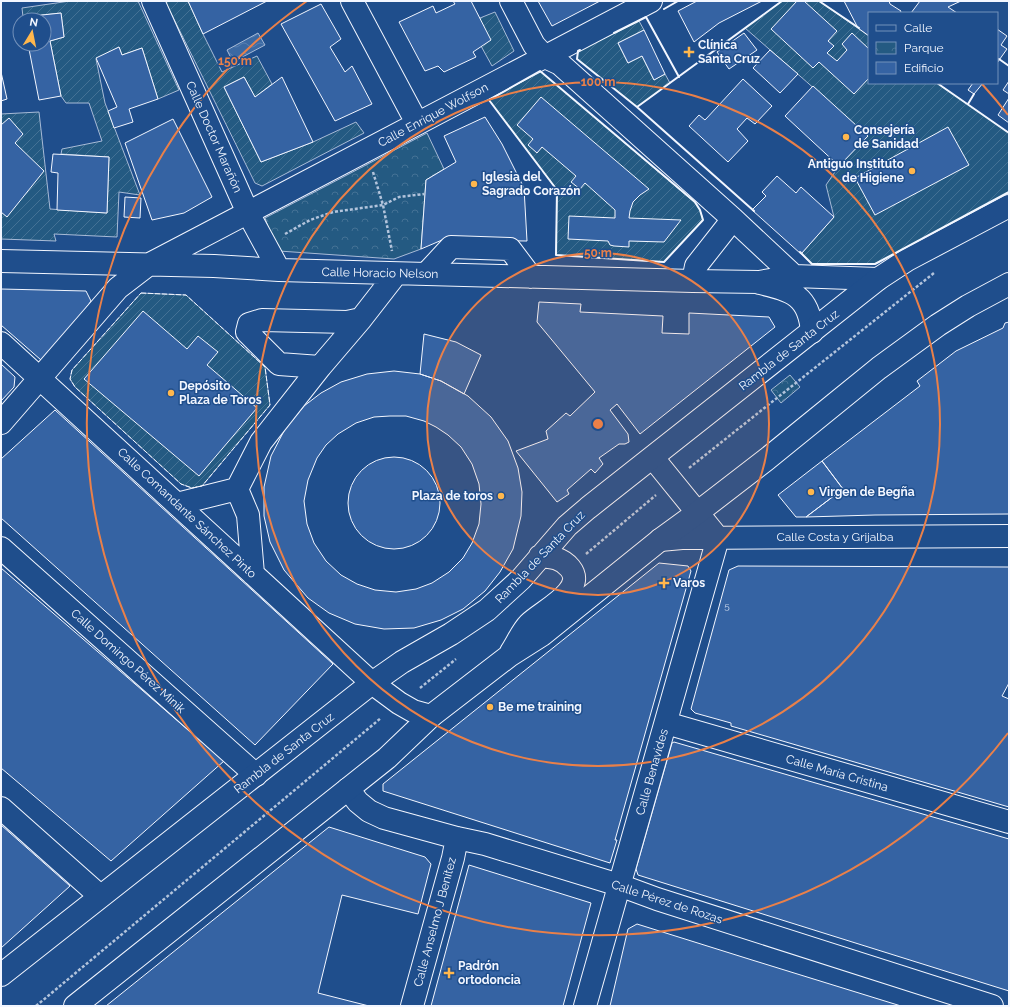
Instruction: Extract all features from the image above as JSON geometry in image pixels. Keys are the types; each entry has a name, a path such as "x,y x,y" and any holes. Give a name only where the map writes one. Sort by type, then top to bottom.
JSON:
{"street":[{"name":"Calle Doctor Marañón","path":"153,1 248,213 280,270"},
{"path":"352,1 417,123"},
{"path":"511,1 534,45 545,57 560,64 733,219 794,276"},
{"name":"Calle Enrique Wolfson","path":"1,423 118,288 148,265 651,1"},
{"name":"Rambla de Santa Cruz","path":"1,975 372,683 402,662 451,634 487,610 521,579 572,522 878,279 908,260 1009,206"},
{"path":"694,281 696,266 733,219"},
{"path":"214,266 211,259 215,229"},
{"name":"Calle Horacio Nelson","path":"1,261 214,266 396,274 759,282"},
{"path":"177,504 237,489 261,442 396,274"},
{"path":"759,282 794,276 878,279"},
{"path":"759,282 785,290 804,302 811,318 812,332"},
{"path":"75,1006 387,758 431,716 509,656 542,635 660,540 698,513 767,459 879,368 908,346 968,306 1009,284"},
{"path":"320,367 279,364 247,332 249,324 262,320 347,322 361,319"},
{"name":"Calle Comandante Sánchez Pinto","path":"1,343 372,683 413,711 431,716"},
{"path":"653,458 718,538"},
{"path":"237,489 248,516 253,574"},
{"name":"Calle Costa y Grijalba","path":"660,540 718,538 1009,536"},
{"name":"Calle Benavides","path":"585,1006 718,538"},
{"name":"Calle Domingo Pérez Minik","path":"1,548 256,774"},
{"path":"509,656 529,624 566,595 572,587 575,579 570,568 559,559 550,556 540,556"},
{"name":"Calle María Cristina","path":"666,723 1009,822"},
{"name":"Calle Pérez de Rozas","path":"348,789 358,802 369,811 379,816 457,838 485,844 619,885 665,902 992,1006"},
{"path":"1,808 100,896"},
{"name":"Calle Anselmo J Benítez","path":"412,1006 453,858 457,838"}],"path":[{"path":"367,150 383,205 396,274"},
{"path":"266,245 310,220 333,212 383,205 399,197 424,194"}],"green space":[{"path":"70,1 138,1 179,90 158,99 142,48 122,55 119,47 96,59 105,103 140,195 119,192 117,237 54,234 56,241 1,239 1,114 39,112 50,209 107,213 109,157 61,154 62,149 102,141 89,103 66,103 61,96 52,51 52,40 64,37 61,13 22,12 22,8"},
{"path":"165,1 188,1 222,72 257,56 272,84 255,97 244,77 224,87 261,162 313,142 356,122 364,133 262,186 255,183"},
{"path":"782,1 819,1 868,35 868,84 938,84 1009,133 1009,192 875,264 812,264 801,254 834,217 826,185 839,166 867,136 745,28"},
{"path":"495,12 514,51 492,66 481,46 480,18"},
{"path":"639,21 644,30 618,43 628,63 642,56 654,80 665,74 670,83 637,107 577,59 578,51"},
{"path":"540,71 694,202 700,210 703,220 664,262 556,255 557,190 489,100"},
{"path":"427,133 444,169 426,180 421,249 394,259 279,251 273,241 265,218"},
{"path":"141,293 186,295 265,367 270,405 202,486 192,488 181,484 75,387 70,379 72,370"},
{"path":"790,375 800,387 781,403 771,390"}],"water":[{"path":"258,33 265,45 233,62 227,50"}],"building":[{"path":"188,1 267,1 203,34"},
{"path":"453,1 471,1 491,40 473,52 476,57 444,72 438,66 425,71 399,22 433,6 436,13 455,4"},
{"path":"538,1 600,1 552,26"},
{"path":"697,1 762,1 719,23 694,42 678,11"},
{"path":"797,1 804,1 837,31 828,41 834,46 827,53 837,61 847,50 842,44 852,33 868,48 868,79 854,94 819,62 813,68 771,29"},
{"path":"844,1 889,1 890,4 901,11 868,12 868,35 858,28"},
{"path":"920,1 961,1 948,7 956,12 912,12"},
{"path":"321,4 341,39 330,47 345,72 352,66 372,104 335,121 281,24"},
{"path":"61,13 64,37 52,40 52,14"},
{"path":"644,30 665,74 654,80 642,56 628,63 618,43"},
{"path":"998,30 1007,36 1001,45 1007,49 998,62"},
{"path":"744,33 757,50 729,69 717,52"},
{"path":"119,47 122,55 142,48 158,99 129,109 133,122 114,128 108,111 117,107 96,58"},
{"path":"770,50 798,74 780,93 753,68"},
{"path":"52,51 61,96 39,100 30,52"},
{"path":"1,72 7,99 1,101"},
{"path":"244,77 255,97 282,77 313,142 261,162 224,87"},
{"path":"743,79 772,106 755,124 747,118 737,129 748,141 728,162 689,126 699,115 705,120"},
{"path":"1009,81 1009,94 1003,90"},
{"path":"972,84 982,84 974,94 968,90"},
{"path":"813,86 868,136 839,166 785,116"},
{"path":"541,97 649,189 633,202 629,218 681,220 664,242 629,241 629,247 610,245 608,241 568,239 569,216 615,218 615,210 585,183 580,189 571,182 576,176 542,147 537,153 528,145 533,139 517,125"},
{"path":"1009,98 1009,123 998,115"},
{"name":"Iglesia del Sagrado Corazón","path":"485,117 502,144 524,188 527,241 442,240 421,249 426,180 456,162 444,136"},
{"path":"9,118 23,134 15,143 44,171 7,217 1,212 1,125"},
{"path":"173,119 212,197 184,213 152,220 125,143"},
{"name":"Antiguo Instituto de Higiene","path":"948,127 969,165 875,215 855,178"},
{"path":"53,154 109,157 107,213 57,210 58,173 51,172"},
{"path":"777,176 796,193 801,187 834,217 801,254 752,210 766,196 762,192"},
{"path":"125,197 141,198 140,218 124,217"},
{"path":"1,289 86,291 91,301 71,330 41,360 1,325"},
{"path":"539,302 581,304 580,312 663,316 662,333 689,334 689,313 769,317 775,327 640,434 617,404 610,410 628,434 629,442 619,444 599,458 603,464 595,473 591,469 567,490 569,494 557,502 516,451 548,439 546,431 566,413 570,416 595,392 537,322"},
{"name":"Depósito Plaza de Toros","path":"143,311 187,349 198,336 218,352 207,365 257,408 199,476 84,379"},
{"path":"1009,322 1009,514 806,517 843,489 822,461 920,386 917,381 956,351 1003,328 1005,323"},
{"path":"424,334 456,342 481,355 464,394 441,381 420,374"},
{"path":"1,364 15,377 14,387 1,401"},
{"name":"Plaza de toros","path":"394,371 420,374 441,381 468,396 491,417 508,441 518,468 522,492 521,516 513,549 500,572 485,591 463,609 441,620 414,628 384,629 355,624 329,613 308,598 284,570 270,542 264,516 264,487 271,456 285,429 304,406 321,393 341,382 367,374","holes":["406,416 424,421 436,427 448,435 461,447 472,464 479,484 481,504 479,524 472,543 463,558 449,572 432,583 416,589 396,592 375,590 357,584 341,575 326,561 314,543 307,524 304,501 308,480 317,458 326,445 338,434 356,423 374,417"]},
{"path":"55,410 333,664 255,745 1,518 1,459"},
{"path":"394,457 412,460 427,470 437,485 440,503 437,521 427,536 412,546 394,549 376,546 361,536 351,521 348,503 351,485 361,470 376,460"},
{"name":"Virgen de Begña","path":"822,461 843,489 806,517 796,517 778,495"},
{"path":"659,563 688,566 691,571 615,840 617,840 610,863 383,791 383,784"},
{"path":"738,566 1009,567 1009,683 1002,696 1009,699 1009,807 731,726 731,723 695,713 691,709 729,570"},
{"path":"1,568 224,761 111,861 1,768"},
{"path":"674,742 1009,839 1009,991 638,875 636,869 672,743"},
{"path":"1,825 70,886 1,948"},
{"path":"329,827 425,857 431,864 418,914 342,895 318,993 369,1006 106,1006"},
{"path":"469,865 591,903 563,1006 431,1006"},
{"path":"637,924 901,1006 610,1006 628,929"}],"fence":[{"path":"141,293 186,295 265,367 270,405 202,486 192,488 181,484 75,387 70,379 72,370 141,293"}],"wall":[{"path":"664,9 678,1"},
{"path":"754,211 637,107 782,1"},
{"path":"819,1 859,28"},
{"path":"614,33 646,17 679,77"},
{"path":"580,50 578,51 577,59 637,107"},
{"path":"999,59 1009,66"},
{"path":"540,71 695,202 700,210 703,220 664,262 556,255 557,190 489,100 540,71"},
{"path":"938,84 1009,133"},
{"path":"968,104 974,94"},
{"path":"800,252 812,264 875,264 1009,192"}],"place":[{"name":"Clínica Santa Cruz","path":"689,52"},
{"name":"Consejería de Sanidad","path":"846,137"},
{"name":"Antiguo Instituto de Higiene","path":"912,171"},
{"name":"Iglesia del Sagrado Corazón","path":"474,184"},
{"name":"Depósito Plaza de Toros","path":"171,393"},
{"name":"Virgen de Begña","path":"811,492"},
{"name":"Plaza de toros","path":"501,496"},
{"name":"Varos","path":"664,583"},
{"name":"Be me training","path":"490,707"},
{"name":"Padrón ortodoncia","path":"449,973"}]}
